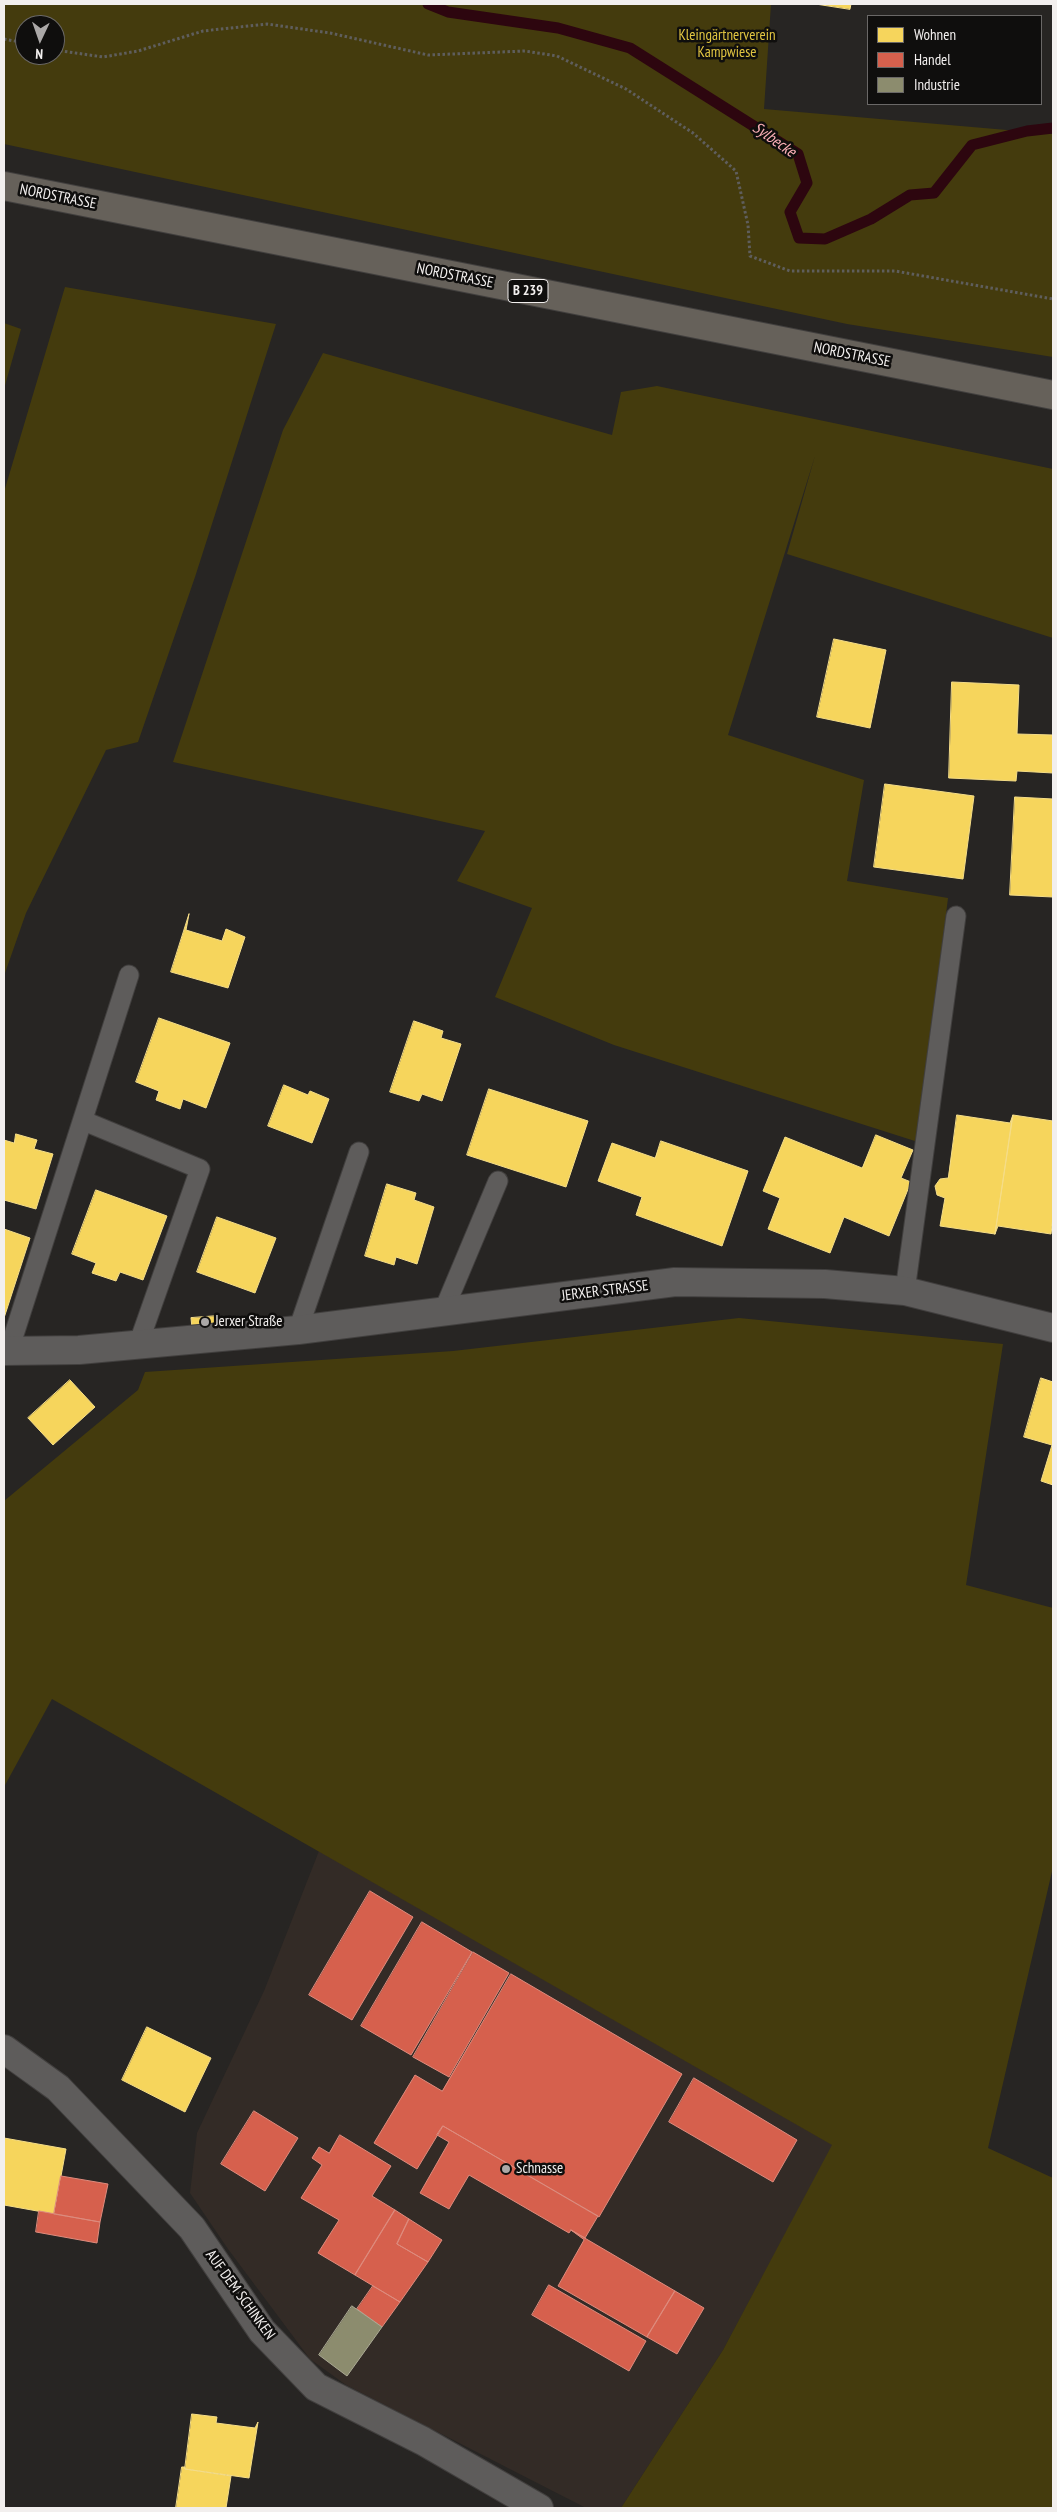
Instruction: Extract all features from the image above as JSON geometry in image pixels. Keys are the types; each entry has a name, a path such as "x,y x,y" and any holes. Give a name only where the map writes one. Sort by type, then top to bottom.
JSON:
{"main road":[{"name":"NORDSTRASSE","path":"4,186 1053,395"}],"street":[{"name":"JERXER STRASSE","path":"6,1350 79,1350 298,1330 675,1282 825,1284 905,1291 1053,1328"},
{"name":"AUF DEM SCHINKEN","path":"4,2049 58,2088 192,2228 262,2331 316,2387 422,2441 538,2508"}],"lane":[{"path":"905,1291 956,916"},
{"path":"6,1350 84,1121 129,976"},
{"path":"84,1121 200,1170 138,1344"},
{"path":"298,1330 360,1152"},
{"path":"443,1312 498,1181"}],"path":[{"path":"65,51 103,57 138,51 204,31 267,24 330,33 428,55 525,51 557,56 626,89 692,134 736,171 748,225 750,256 790,271 895,271 1053,299"}],"shaded area":[{"name":"Schnasse","path":"319,1851 833,2145 723,2350 621,2508 586,2508 346,2385 310,2359 228,2249 190,2193 197,2133 264,1991"}],"green space":[{"name":"Kleingärtnerverein Kampwiese","path":"4,4 771,4 764,109 1053,134 1053,357 847,324 4,144"},
{"path":"65,287 276,324 195,577 138,742 106,750 26,913 4,976 4,492"},
{"path":"4,323 21,329 4,389"},
{"path":"323,353 612,435 621,392 657,386 1053,469 1053,638 787,554 815,456 728,735 864,780 847,881 948,898 918,1142 614,1045 495,997 532,908 457,881 485,831 173,762 283,430"},
{"path":"739,1318 1003,1344 966,1585 1053,1608 1053,1867 988,2148 1053,2178 1053,2508 621,2508 723,2350 832,2145 52,1699 4,1787 4,1501 138,1390 145,1372 453,1351"}],"building: Wohnen":[{"path":"816,4 851,4 850,9"},
{"path":"834,639 886,650 870,728 817,717"},
{"path":"952,682 1019,685 1017,734 1053,735 1053,773 1017,771 1016,781 949,778"},
{"path":"885,784 974,796 963,879 874,867"},
{"path":"1015,797 1053,799 1053,897 1010,895"},
{"path":"189,914 186,930 222,941 226,929 245,937 228,988 171,972"},
{"path":"159,1018 230,1043 206,1108 183,1099 180,1109 156,1100 159,1091 136,1082"},
{"path":"414,1021 443,1031 441,1038 461,1044 442,1101 422,1094 419,1101 390,1092"},
{"path":"284,1085 308,1095 310,1091 329,1099 312,1143 268,1126"},
{"path":"489,1089 588,1121 566,1187 467,1155"},
{"path":"957,1115 1010,1123 1013,1115 995,1234 940,1226 945,1198 937,1195 935,1186 940,1179 948,1178"},
{"path":"1013,1115 1053,1121 1053,1217 1051,1234 998,1226 995,1234"},
{"path":"16,1134 37,1140 34,1149 53,1154 36,1209 4,1200 4,1140 14,1143"},
{"path":"876,1135 913,1150 901,1178 911,1182 889,1236 844,1217 830,1253 768,1229 780,1198 763,1191 785,1137 862,1168"},
{"path":"661,1141 748,1171 722,1246 636,1215 642,1197 598,1181 612,1143 655,1158"},
{"path":"387,1184 416,1193 414,1200 434,1207 417,1264 396,1257 394,1265 365,1256"},
{"path":"96,1190 167,1216 143,1280 120,1272 116,1281 92,1273 96,1263 72,1254"},
{"path":"217,1217 276,1238 255,1293 197,1272"},
{"path":"4,1229 30,1238 4,1318"},
{"name":"Jerxer Straße","path":"218,1316 219,1326 192,1328 191,1318"},
{"path":"1041,1378 1053,1382 1053,1485 1041,1481 1052,1445 1024,1437"},
{"path":"70,1380 95,1407 53,1445 28,1418"},
{"path":"147,2027 211,2058 185,2112 122,2080"},
{"path":"4,2138 66,2149 54,2214 4,2205"},
{"path":"192,2414 217,2417 216,2423 255,2428 258,2422 249,2478 185,2469"},
{"path":"182,2467 231,2476 226,2508 176,2508"}],"building: Handel":[{"path":"370,1891 413,1917 352,2020 309,1995"},
{"path":"422,1922 472,1952 411,2055 361,2026"},
{"path":"473,1952 509,1973 449,2077 413,2057"},
{"path":"511,1974 682,2074 599,2217 443,2126 417,2169 374,2143 415,2075 442,2091"},
{"path":"694,2078 797,2140 773,2182 669,2122"},
{"path":"254,2111 298,2138 265,2191 221,2164"},
{"path":"443,2126 598,2216 585,2238 571,2230 569,2233 469,2175 449,2209 420,2193 449,2142 437,2135"},
{"path":"340,2135 391,2166 372,2196 395,2210 355,2275 318,2253 339,2220 301,2198 322,2165 312,2158 319,2147 329,2153"},
{"path":"61,2176 108,2184 100,2222 54,2214"},
{"path":"395,2210 409,2219 397,2244 428,2262 400,2302 355,2275"},
{"path":"39,2211 100,2222 97,2243 36,2232"},
{"path":"409,2219 442,2240 428,2262 397,2244"},
{"path":"571,2230 675,2291 647,2337 558,2286 584,2240"},
{"path":"549,2285 646,2341 629,2371 532,2315"},
{"path":"373,2286 400,2302 382,2327 357,2309"},
{"path":"675,2291 704,2308 677,2354 647,2337"}],"building: Industrie":[{"path":"352,2306 382,2327 347,2376 319,2355"}],"waterway":[{"name":"Sylbecke","path":"428,4 448,12 558,28 630,48 798,154 807,183 790,212 799,238 825,239 871,219 910,195 934,193 972,145 1027,131 1053,128"}],"place":[{"name":"Jerxer Straße","path":"205,1322"},
{"name":"Schnasse","path":"506,2169"}]}
